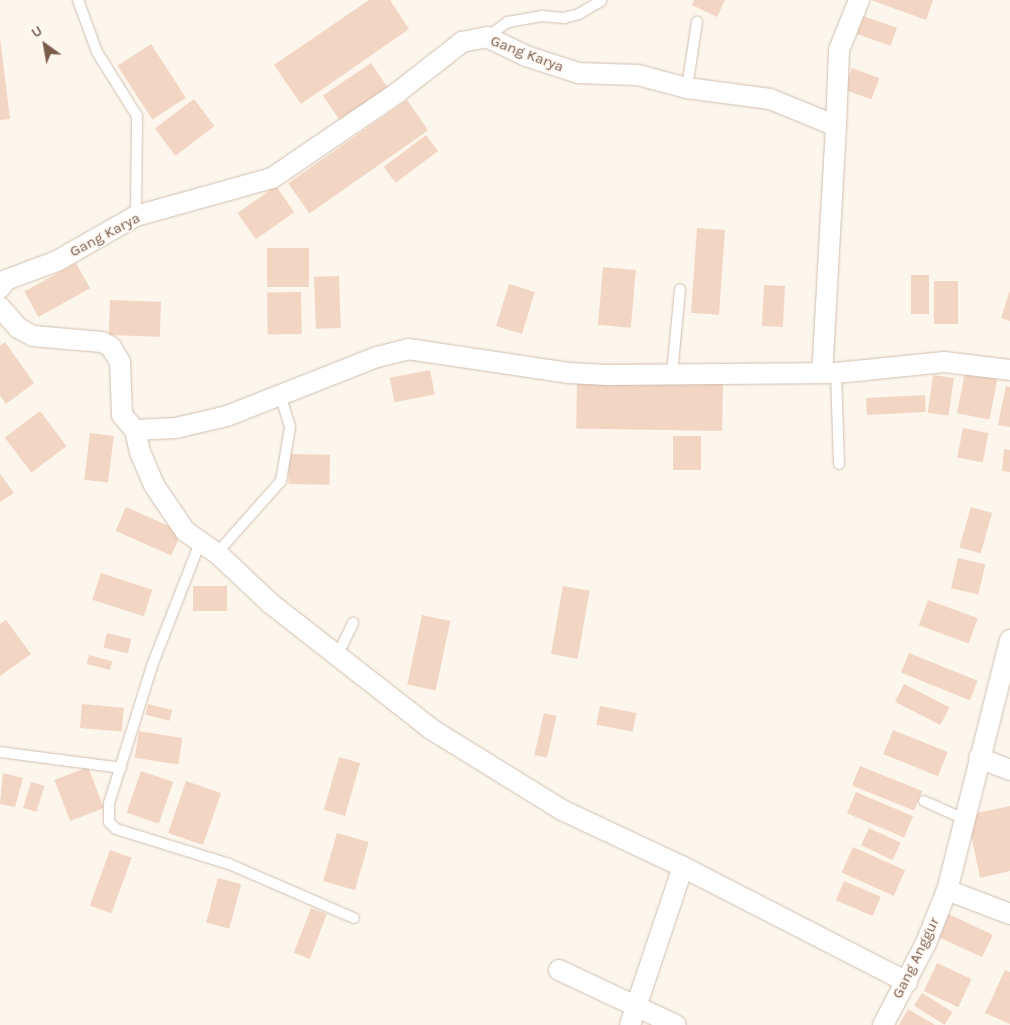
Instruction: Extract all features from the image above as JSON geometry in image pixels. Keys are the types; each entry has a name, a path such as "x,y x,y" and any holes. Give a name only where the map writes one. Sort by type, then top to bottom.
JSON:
{"street":[{"path":"829,373 840,50 859,0"},
{"name":"Gang Karya","path":"0,288 6,280 57,261 136,216 272,178 397,93 462,42 487,37 526,56 578,73 638,75 687,88 770,100 836,126"},
{"path":"0,307 18,328 33,336 102,342 111,347 120,362 122,415 135,430 140,452 162,500 185,531 201,540 270,602 431,729 490,768 562,810 683,867 907,982"},
{"path":"135,430 176,428 218,418 281,397 377,357 408,349 568,373 829,373 944,362 1010,370"},
{"name":"Gang Anggur","path":"882,1025 907,982 947,890 1010,640"},
{"path":"979,758 1010,770"},
{"path":"630,1025 683,867"},
{"path":"947,890 1010,914"},
{"path":"559,970 676,1025"}],"lane":[{"path":"78,0 97,52 136,116 136,216"},
{"path":"487,37 508,22 540,16 564,18 579,14 601,1"},
{"path":"687,88 697,22"},
{"path":"672,374 680,289"},
{"path":"829,373 839,464"},
{"path":"217,553 281,481 290,427 281,397"},
{"path":"201,540 152,666 107,814 113,826 229,864 354,918"},
{"path":"337,656 353,623"},
{"path":"0,752 121,768"},
{"path":"924,801 964,819"}],"building":[{"path":"369,0 390,0 409,29 301,104 274,65"},
{"path":"694,0 725,0 717,17 692,5"},
{"path":"871,0 933,0 926,20"},
{"path":"860,15 897,28 891,46 854,33"},
{"path":"0,37 10,119 0,120"},
{"path":"151,44 186,98 152,119 117,66"},
{"path":"371,63 389,90 341,122 323,95"},
{"path":"852,68 879,78 871,100 844,90"},
{"path":"194,99 214,126 175,156 155,128"},
{"path":"407,100 428,130 309,213 288,183"},
{"path":"426,135 438,151 396,183 384,167"},
{"path":"276,186 294,212 256,239 237,213"},
{"path":"697,228 725,230 719,315 691,313"},
{"path":"267,248 309,248 309,287 267,287"},
{"path":"76,263 90,288 38,317 24,292"},
{"path":"603,267 636,270 631,328 598,325"},
{"path":"911,275 929,275 929,314 911,314"},
{"path":"339,276 341,328 316,329 314,277"},
{"path":"934,281 958,281 958,324 934,324"},
{"path":"509,284 535,292 522,334 496,326"},
{"path":"764,285 785,286 783,327 762,326"},
{"path":"1010,290 1010,321 1001,318"},
{"path":"301,292 302,334 268,335 267,293"},
{"path":"110,300 161,302 160,337 109,335"},
{"path":"5,342 34,383 6,404 0,396 0,346"},
{"path":"966,367 998,373 989,419 957,413"},
{"path":"430,370 435,395 395,402 390,378"},
{"path":"933,375 954,378 949,416 928,413"},
{"path":"577,380 723,383 722,431 576,428"},
{"path":"1006,386 1010,387 1010,427 998,425"},
{"path":"925,395 926,412 867,415 866,398"},
{"path":"40,411 66,446 31,473 5,437"},
{"path":"963,428 989,433 983,462 957,457"},
{"path":"90,433 114,436 108,483 84,480"},
{"path":"673,436 701,436 701,470 673,470"},
{"path":"1004,449 1010,450 1010,472 1002,471"},
{"path":"289,454 330,455 329,485 288,484"},
{"path":"0,474 14,493 0,502"},
{"path":"126,507 182,532 171,556 115,531"},
{"path":"971,507 992,513 981,553 959,547"},
{"path":"958,558 985,564 978,595 951,588"},
{"path":"101,573 152,590 144,616 92,600"},
{"path":"193,586 227,586 227,611 193,611"},
{"path":"563,586 590,591 578,659 551,654"},
{"path":"928,600 978,618 969,643 919,625"},
{"path":"422,615 450,621 436,690 407,684"},
{"path":"6,620 31,654 0,676 0,624"},
{"path":"107,633 131,639 128,654 103,648"},
{"path":"909,653 978,681 970,700 901,672"},
{"path":"89,655 112,661 110,670 87,664"},
{"path":"904,684 949,707 940,725 895,702"},
{"path":"82,704 124,708 122,732 80,728"},
{"path":"148,704 172,710 170,721 145,715"},
{"path":"600,706 636,713 633,732 596,725"},
{"path":"544,713 557,716 547,758 534,755"},
{"path":"893,730 948,752 938,776 883,754"},
{"path":"139,731 182,738 178,765 135,758"},
{"path":"339,757 360,763 345,816 324,810"},
{"path":"860,766 922,791 914,811 852,785"},
{"path":"88,767 104,808 70,821 54,780"},
{"path":"141,771 173,782 159,824 127,813"},
{"path":"3,773 23,778 15,807 0,804"},
{"path":"186,781 221,793 203,845 168,833"},
{"path":"31,782 44,786 36,812 23,808"},
{"path":"856,792 913,816 904,837 847,813"},
{"path":"1010,806 1010,871 980,878 967,815"},
{"path":"869,828 901,843 893,860 861,845"},
{"path":"337,833 369,842 355,890 323,881"},
{"path":"853,847 905,870 894,896 842,873"},
{"path":"110,850 132,858 111,913 90,905"},
{"path":"218,878 241,884 229,929 206,922"},
{"path":"844,881 881,897 873,916 836,900"},
{"path":"311,908 327,914 310,959 294,953"},
{"path":"942,911 993,935 982,957 931,934"},
{"path":"937,963 971,979 958,1007 924,991"},
{"path":"1005,970 1010,972 1010,1024 985,1013"},
{"path":"922,993 953,1012 945,1025 914,1006"},
{"path":"908,1009 935,1025 899,1025"}]}
